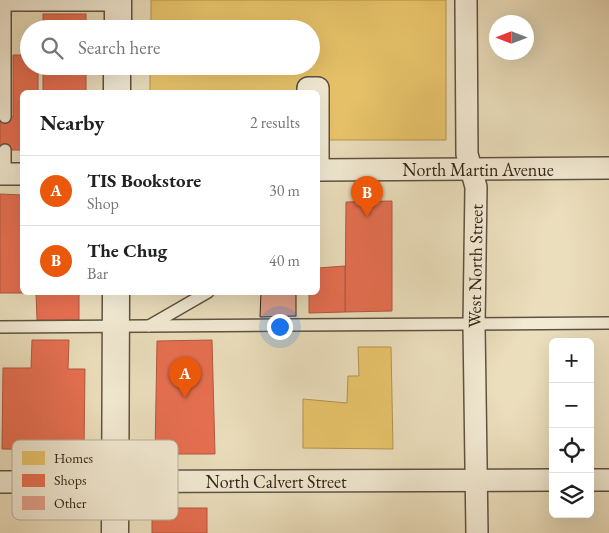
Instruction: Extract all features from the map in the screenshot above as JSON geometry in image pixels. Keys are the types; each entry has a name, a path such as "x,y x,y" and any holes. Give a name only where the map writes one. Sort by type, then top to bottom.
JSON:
{"street":[{"name":"West North Street","path":"466,0 467,154 476,187 474,324 477,533"},
{"path":"117,75 117,90"},
{"path":"308,90 308,88 318,88 318,90"},
{"name":"North Martin Avenue","path":"320,170 609,168"},
{"path":"115,440 116,295"},
{"name":"North Calvert Street","path":"178,481 549,480"},
{"path":"594,480 609,480"},
{"path":"115,520 115,533"}],"lane":[{"path":"4,117 2,5 118,11"},
{"path":"4,150 9,174"},
{"path":"147,327 203,295"},
{"path":"0,328 609,323"}],"building: Homes":[{"path":"151,0 446,0 446,140 320,140 320,90 150,90 150,75 320,75 320,20 151,20"},
{"path":"358,347 391,347 393,449 303,448 303,399 347,403 348,376 359,376"}],"building: Shops":[{"path":"43,14 86,14 86,20 43,20"},
{"path":"13,55 20,55 20,75 38,75 38,90 20,90 20,150 0,150 0,117 13,117"},
{"path":"43,75 86,75 86,90 43,90"},
{"path":"0,194 20,195 20,293 0,293"},
{"path":"392,201 392,311 345,312 346,202"},
{"path":"345,266 345,312 309,313 309,295 320,295 320,268"},
{"path":"36,295 79,295 79,320 37,320"},
{"path":"32,340 69,340 68,369 85,369 84,440 12,440 12,449 2,449 3,368 31,368"},
{"path":"212,340 215,454 178,454 178,440 155,440 157,341"},
{"path":"178,508 207,508 207,533 152,533 152,520 178,520"}],"building: Other":[{"path":"261,295 296,295 296,316 260,317"}],"place":[{"name":"The Chug","path":"367,217"},
{"name":"TIS Bookstore","path":"185,398"}]}
